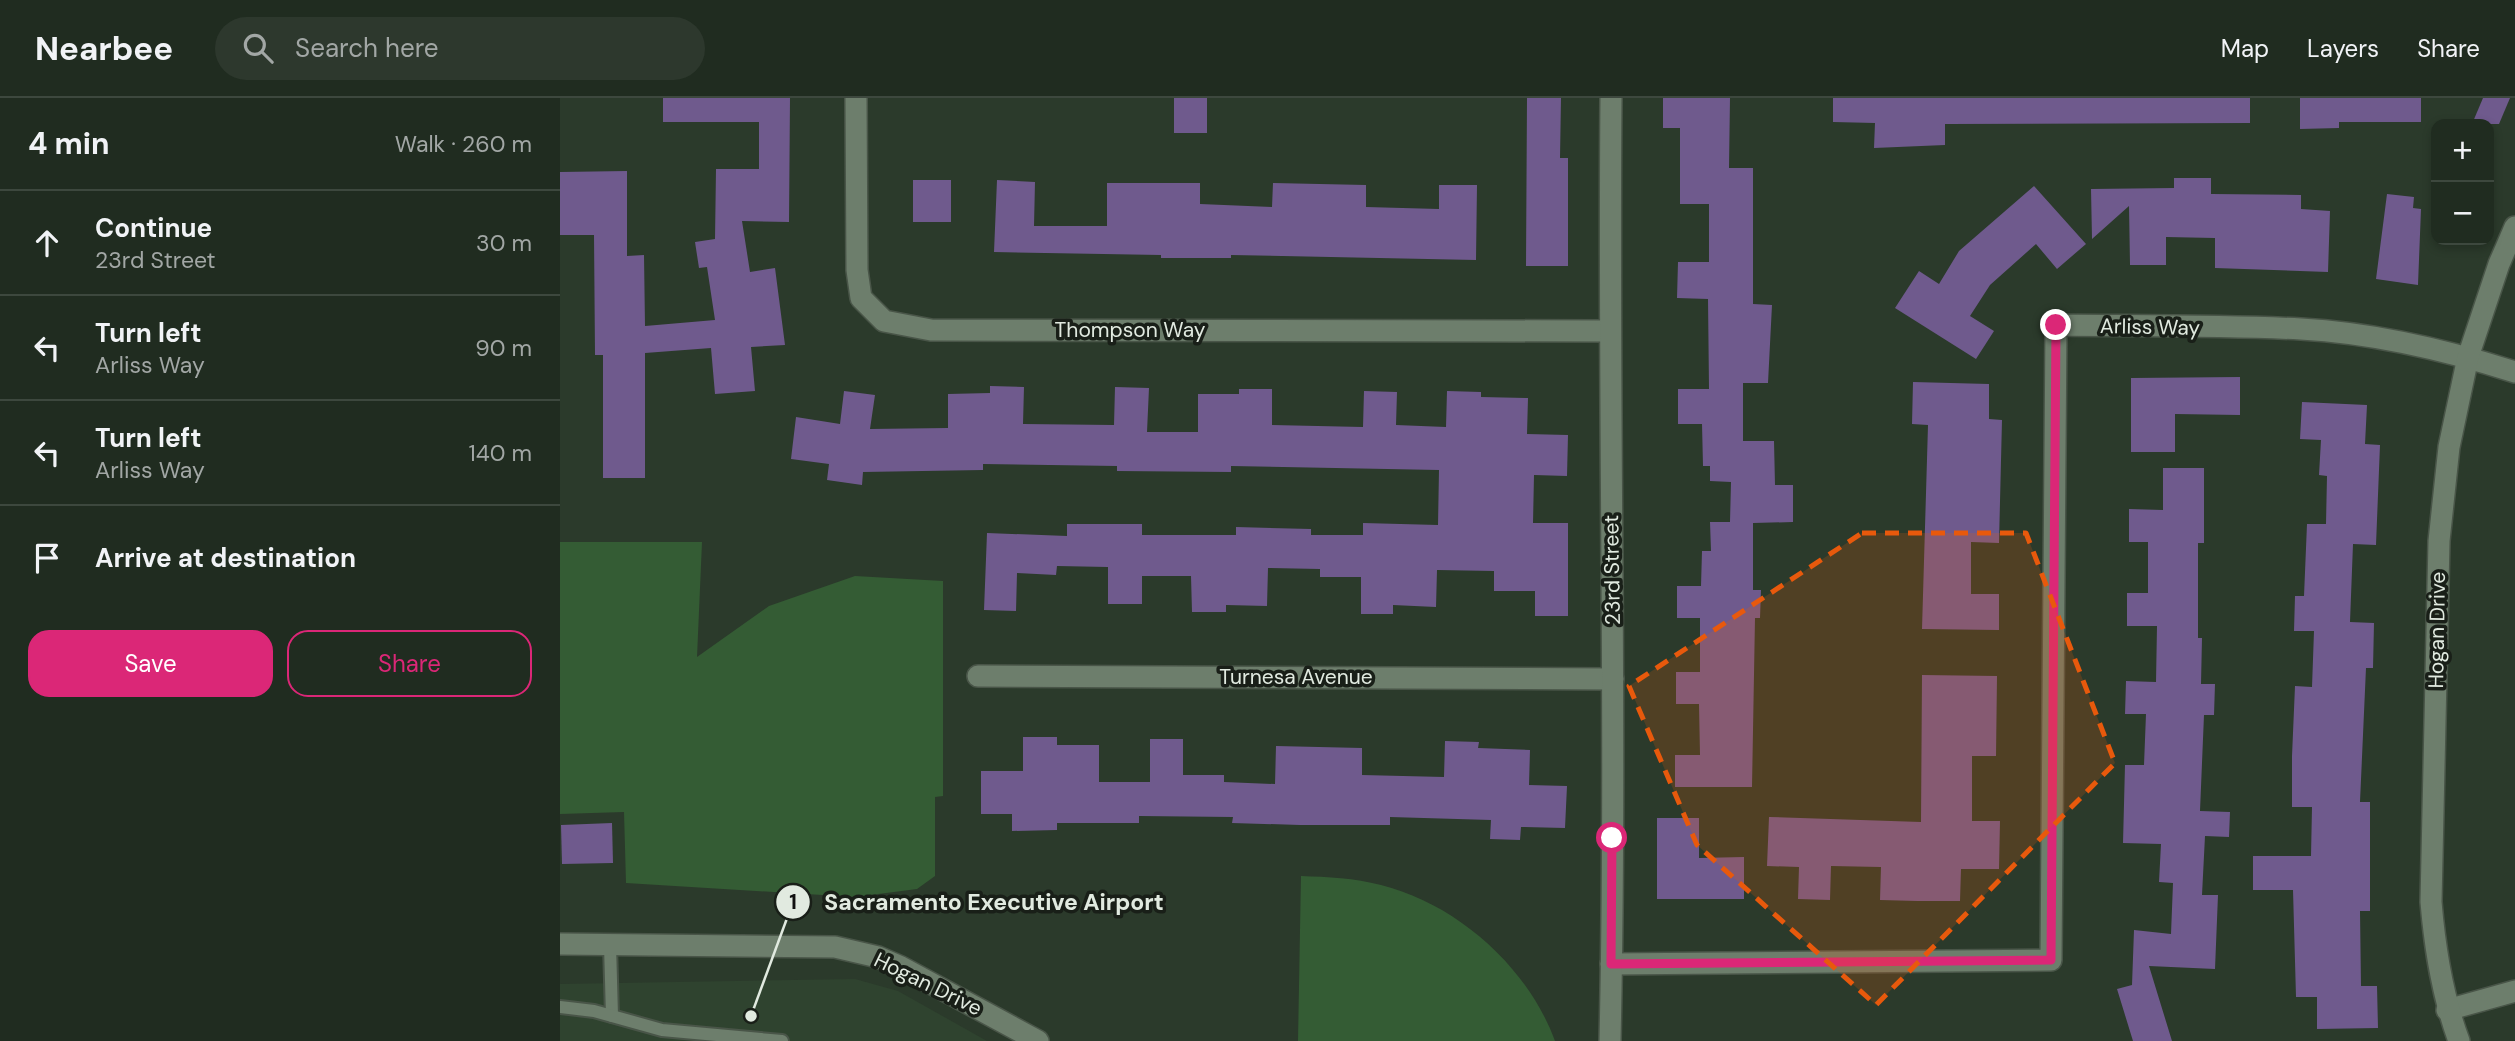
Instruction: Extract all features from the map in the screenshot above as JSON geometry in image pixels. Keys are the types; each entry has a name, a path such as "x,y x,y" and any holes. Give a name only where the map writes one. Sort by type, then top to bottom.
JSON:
{"street":[{"name":"Thompson Way","path":"856,98 858,270 861,298 884,321 931,330 1609,331"},
{"name":"23rd Street","path":"1609,1041 1613,679 1609,331 1611,98"},
{"name":"Hogan Drive","path":"2459,1041 2447,1010 2435,953 2431,902 2439,541 2449,447 2468,357 2499,264 2515,227"},
{"name":"Arliss Way","path":"1611,964 2051,960 2056,325 2303,329 2393,340 2468,357 2515,372"},
{"name":"Turnesa Avenue","path":"978,676 1613,679"},
{"name":"Hogan Drive","path":"560,944 835,947 901,967 1038,1041"},
{"path":"2447,1010 2515,990"}],"lane":[{"path":"610,945 612,1016"},
{"path":"560,1007 612,1016 662,1030 782,1041"}],"highlighted area":[{"path":"1862,533 2026,533 2115,763 1876,1005 1697,845 1629,686"}],"shaded area":[{"path":"855,979 898,991 987,1041 560,1041 560,984"}],"green space":[{"path":"560,542 702,542 697,657 769,606 855,576 943,581 943,796 935,797 935,876 917,889 855,897 626,883 624,812 560,814"},
{"path":"1301,876 1351,879 1381,885 1409,894 1462,923 1508,964 1527,988 1555,1041 1298,1041"}],"building":[{"path":"663,98 790,98 789,222 742,221 750,272 775,268 785,345 751,347 755,391 715,394 711,348 645,353 645,478 603,478 603,355 595,355 594,235 560,235 560,172 627,171 627,256 644,255 645,326 715,320 707,267 699,268 695,242 715,239 716,169 759,169 759,122 663,122"},
{"path":"1174,98 1207,98 1207,133 1174,133"},
{"path":"1527,98 1561,98 1560,158 1568,158 1568,266 1526,266"},
{"path":"1663,98 1730,98 1729,168 1753,168 1753,304 1772,305 1768,383 1743,383 1743,441 1774,441 1775,485 1793,485 1793,522 1753,523 1753,590 1761,590 1760,618 1755,618 1752,787 1675,787 1675,755 1700,755 1699,704 1676,704 1676,672 1700,672 1700,618 1677,618 1677,586 1701,586 1702,551 1711,551 1710,522 1730,522 1731,482 1710,481 1710,466 1703,466 1702,424 1678,424 1678,389 1709,389 1708,299 1677,298 1678,262 1709,262 1709,204 1680,204 1680,128 1663,128"},
{"path":"1833,98 2250,98 2250,123 1945,124 1945,145 1874,148 1875,123 1833,122"},
{"path":"2300,98 2421,98 2421,122 2339,122 2339,128 2300,129"},
{"path":"2483,98 2510,98 2499,124 2494,124 2494,119 2474,119"},
{"path":"2174,178 2211,178 2211,194 2301,195 2301,209 2330,211 2328,272 2215,268 2215,238 2166,237 2166,265 2130,265 2129,206 2092,239 2091,189 2174,188"},
{"path":"913,180 951,180 951,222 913,222"},
{"path":"997,180 1035,182 1034,226 1107,226 1107,183 1200,183 1200,204 1272,207 1273,183 1366,185 1366,207 1439,209 1439,185 1477,185 1476,260 1231,255 1231,258 1161,258 1161,255 994,252"},
{"path":"2034,186 2086,244 2057,269 2036,244 1990,285 1970,316 1994,331 1976,359 1895,308 1919,271 1939,284 1959,251"},
{"path":"2387,194 2414,197 2413,208 2421,209 2418,285 2376,279"},
{"path":"2240,377 2240,415 2175,414 2175,452 2131,452 2131,378"},
{"path":"1913,382 1989,384 1989,419 2002,420 1999,543 1971,542 1971,594 1999,594 1999,630 1922,629 1928,425 1912,424"},
{"path":"990,386 1024,387 1023,424 1114,425 1115,387 1149,388 1147,432 1198,432 1198,394 1239,394 1239,389 1272,389 1272,425 1363,427 1364,391 1397,392 1396,425 1446,427 1447,391 1481,392 1481,397 1528,398 1527,434 1568,435 1567,476 1534,475 1533,523 1568,523 1568,616 1535,616 1535,591 1494,591 1494,571 1437,570 1436,607 1393,605 1393,614 1361,614 1361,577 1320,577 1320,569 1268,568 1267,606 1226,605 1226,612 1192,612 1191,576 1142,576 1142,604 1108,604 1108,567 1057,566 1056,575 1017,573 1016,611 984,610 987,533 1067,536 1067,524 1142,524 1142,535 1236,535 1236,527 1311,529 1311,535 1363,535 1363,523 1438,525 1439,470 1231,466 1231,472 1117,471 1117,466 983,464 983,470 863,472 862,485 827,480 829,464 791,459 796,417 840,424 844,391 875,395 870,429 948,428 948,394 990,393"},
{"path":"2302,402 2367,405 2365,444 2380,445 2376,545 2353,544 2350,622 2374,623 2373,668 2366,668 2360,802 2370,802 2370,911 2360,911 2361,986 2377,986 2378,1028 2317,1029 2317,997 2296,997 2293,890 2253,890 2253,856 2311,856 2312,807 2292,807 2292,756 2295,686 2312,687 2314,631 2294,631 2295,596 2304,596 2307,524 2326,524 2327,476 2319,475 2321,440 2300,439"},
{"path":"2163,468 2204,468 2204,543 2198,543 2198,638 2202,638 2201,684 2215,684 2214,715 2204,715 2200,811 2230,812 2229,837 2205,836 2202,895 2218,895 2215,969 2149,966 2172,1041 2133,1041 2117,989 2132,985 2134,930 2171,934 2173,883 2159,882 2161,844 2123,843 2125,765 2144,765 2146,714 2125,714 2126,681 2156,682 2157,626 2127,626 2127,593 2148,593 2148,542 2129,542 2129,509 2163,510"},
{"path":"1922,675 1997,676 1996,756 1972,756 1972,821 2000,821 1999,869 1961,869 1960,901 1917,901 1880,900 1881,867 1831,866 1830,900 1798,899 1799,867 1767,866 1769,817 1921,822"},
{"path":"1023,737 1057,737 1057,745 1099,745 1099,782 1150,782 1150,739 1183,739 1183,775 1224,775 1224,782 1275,784 1276,746 1362,748 1362,775 1444,777 1445,741 1479,742 1478,748 1530,750 1529,785 1567,786 1565,828 1521,827 1520,840 1490,839 1491,820 1390,817 1390,825 1300,825 1232,823 1233,817 1139,816 1139,823 1057,823 1057,830 1012,831 1012,814 981,814 981,771 1023,771"},
{"path":"1657,818 1699,818 1699,858 1744,857 1744,899 1657,899"},
{"path":"612,823 613,863 562,864 561,825"}],"place":[{"name":"Sacramento Executive Airport","path":"751,1016"}],"route":[{"path":"1612,838 1611,964 2051,960 2056,325"}]}
